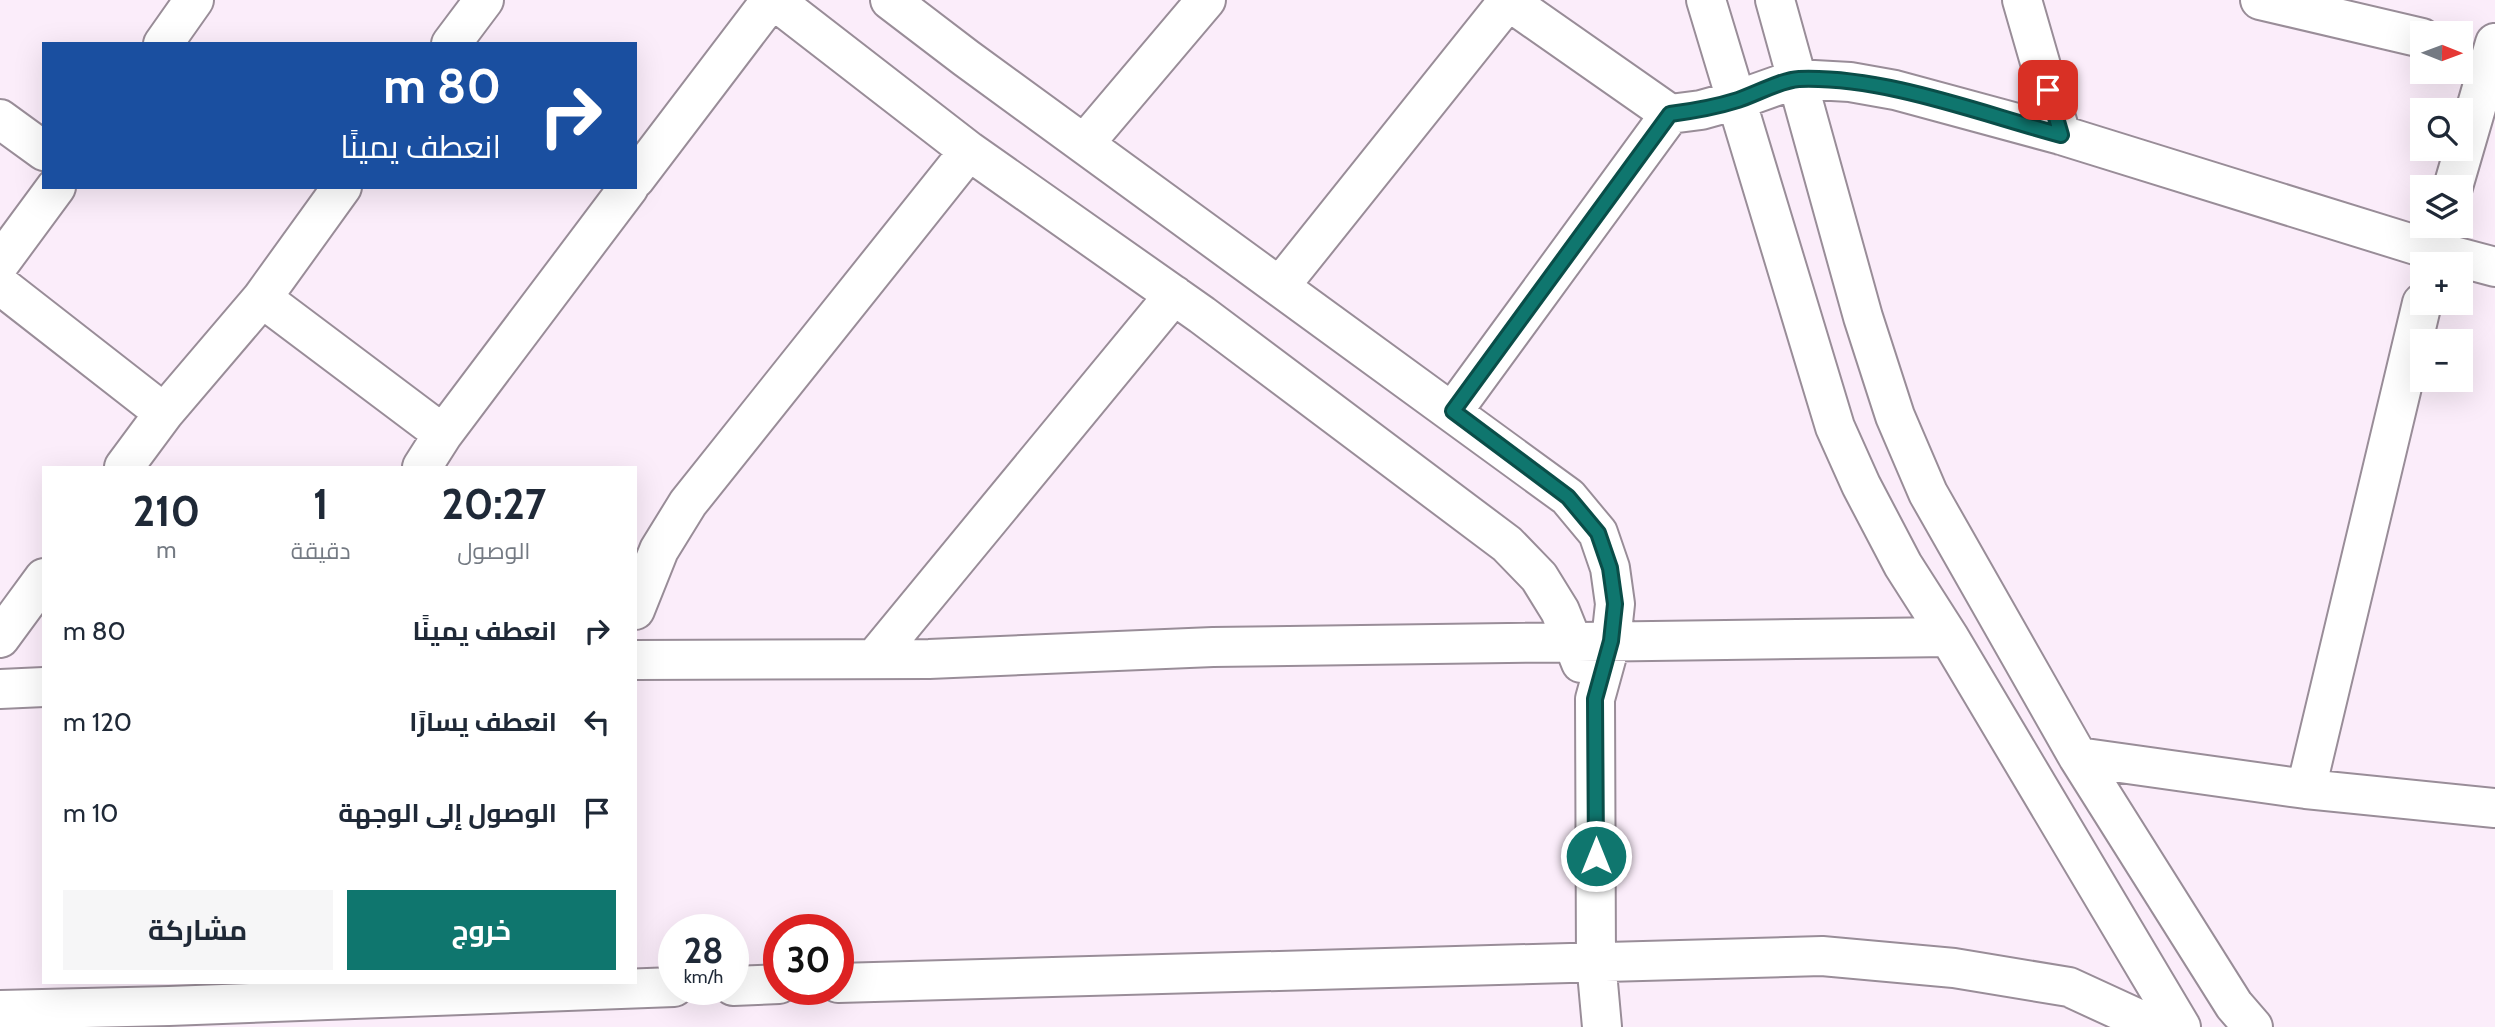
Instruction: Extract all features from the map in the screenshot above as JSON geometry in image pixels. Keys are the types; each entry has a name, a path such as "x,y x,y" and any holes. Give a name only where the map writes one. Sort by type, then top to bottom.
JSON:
{"street":[{"path":"164,42 194,0"},
{"path":"452,42 484,0"},
{"path":"637,176 772,0 969,151 1174,295 1507,544 1539,577 1560,611 1595,699"},
{"path":"1084,144 1206,0"},
{"path":"1280,286 1508,0 1670,114 1701,110 1796,79 1850,82 1895,90 2061,135 2495,267"},
{"path":"1706,0 1835,427 1861,485 1903,565 1949,637 2181,1027"},
{"path":"1775,0 1863,317 1895,415 1928,493 2078,757 2234,1005 2253,1027"},
{"path":"2022,0 2061,135"},
{"path":"2260,0 2410,35"},
{"path":"902,3 1084,144 1568,497 1598,533 1610,568 1615,604 1611,641 1595,699 1596,961 1602,1027"},
{"path":"2456,175 2486,50"},
{"path":"1453,411 1670,114"},
{"path":"0,119 42,150"},
{"path":"637,605 659,550 688,503 969,151"},
{"path":"0,263 55,189"},
{"path":"125,466 164,413 262,298 341,189"},
{"path":"423,466 443,434 627,189"},
{"path":"0,285 164,413"},
{"path":"874,659 1174,295"},
{"path":"262,298 443,434"},
{"path":"2306,789 2419,315"},
{"path":"0,638 42,581"},
{"path":"637,660 874,659 1227,647 1949,637"},
{"path":"0,689 42,687"},
{"path":"2078,757 2306,789 2495,808"},
{"path":"854,983 1822,956 1954,968 2069,987 2156,1027"},
{"path":"0,1010 169,1006 624,985 658,986"}],"route":[{"path":"1596,856 1595,699 1611,641 1615,604 1610,568 1598,533 1568,497 1453,411 1670,114 1701,110 1796,79 1850,82 1895,90 2061,135 2048,90"}]}
